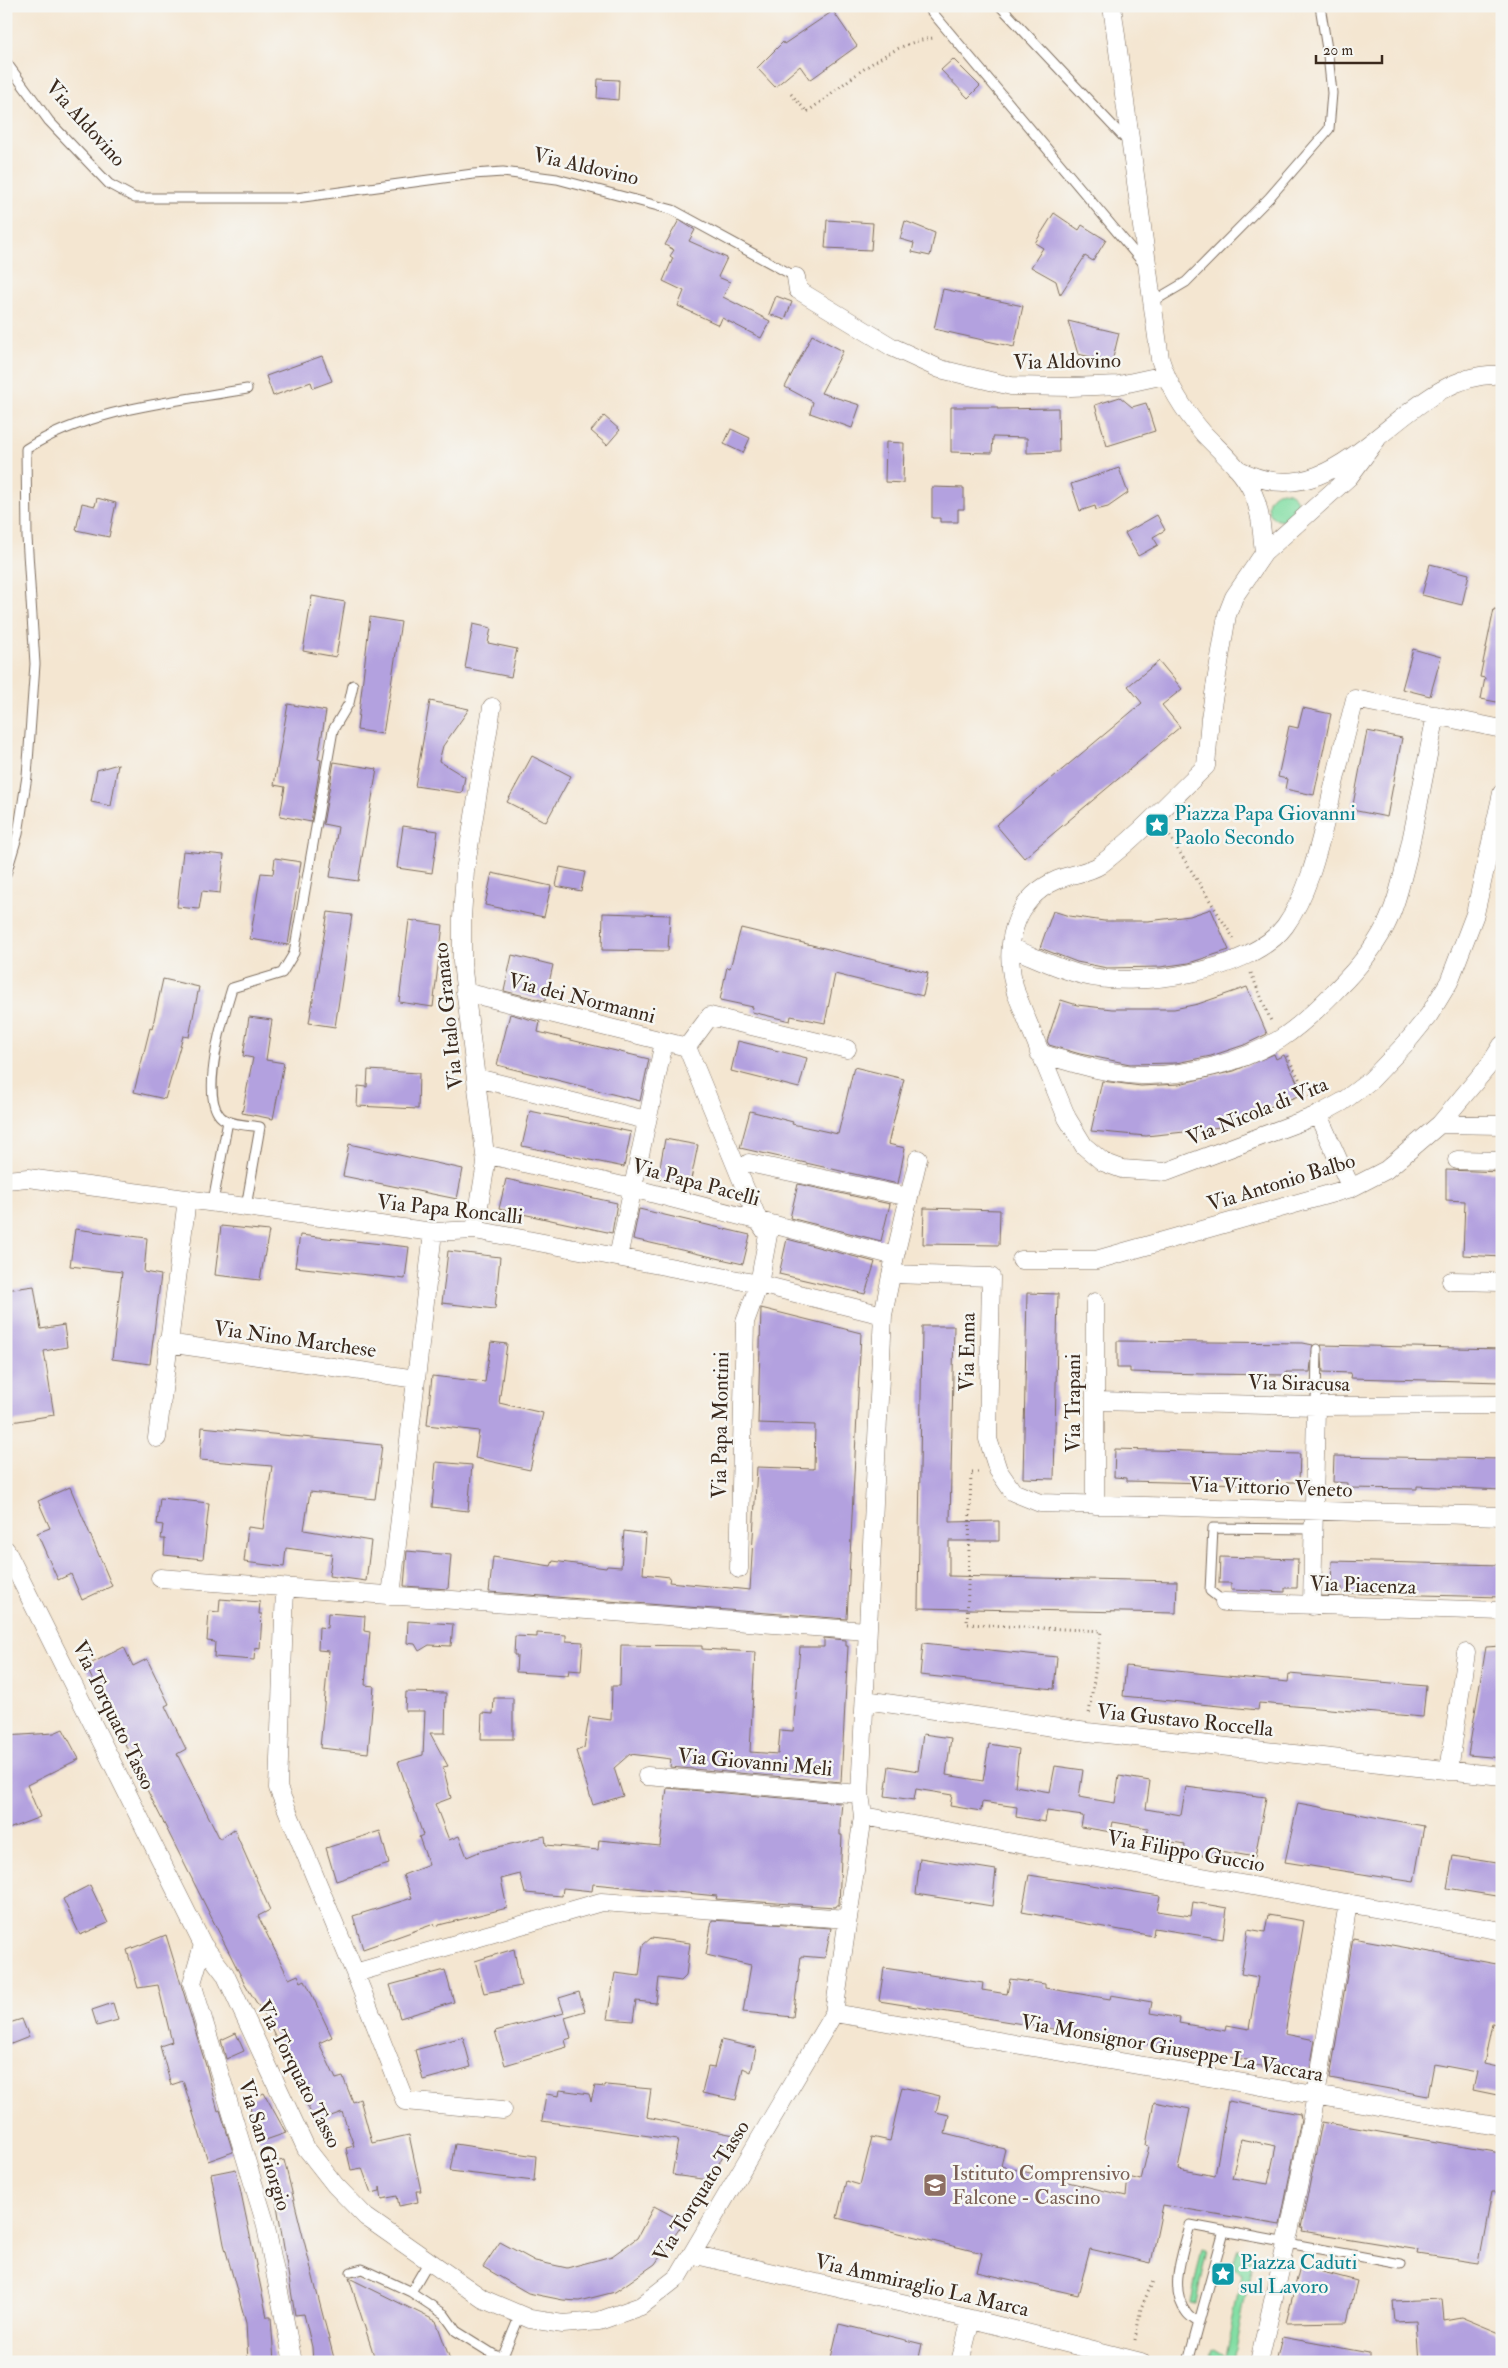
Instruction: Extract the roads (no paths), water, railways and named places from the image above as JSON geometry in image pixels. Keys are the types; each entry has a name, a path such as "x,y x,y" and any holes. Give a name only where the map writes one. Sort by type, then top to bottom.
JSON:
{"street":[{"path":"1112,6 1160,360 1173,392 1203,433 1236,468 1252,492 1260,518 1264,553"},
{"name":"Via Aldovino","path":"796,277 798,290 874,338 940,368 1011,386 1071,387 1119,385 1165,375"},
{"path":"1236,468 1253,478 1278,481 1307,479 1336,468 1377,439 1436,392 1459,380 1490,374 1502,375"},
{"path":"1377,439 1350,477 1264,553 1234,597 1227,615 1210,718 1206,766 1098,866 1056,880 1028,899 1017,916 1012,948 1083,975 1124,980 1164,979 1202,970 1244,956 1269,943 1285,926 1301,896 1316,860 1355,699 1502,729"},
{"name":"Via Italo Granato","path":"475,1230 486,1163 478,1078 462,962 465,871 492,707"},
{"path":"1039,1053 1090,1068 1144,1075 1183,1072 1234,1060 1279,1040 1321,1006 1360,966 1385,927 1398,896 1436,715"},
{"name":"Via Nicola di Vita","path":"1012,948 1010,972 1039,1053 1067,1118 1084,1146 1103,1162 1122,1169 1166,1172 1318,1114 1342,1102 1371,1080 1407,1042 1429,1015 1449,982 1475,914 1502,793"},
{"name":"Via dei Normanni","path":"466,992 687,1047"},
{"path":"687,1047 710,1016 847,1049"},
{"path":"618,1257 664,1042"},
{"name":"Via Antonio Balbo","path":"1021,1260 1096,1260 1350,1188 1386,1170 1440,1124 1490,1064 1502,1045"},
{"name":"Via Papa Montini","path":"687,1047 759,1222 768,1235 759,1284 745,1322 739,1569"},
{"path":"478,1078 646,1120"},
{"path":"1318,1114 1350,1188"},
{"path":"1440,1124 1502,1125"},
{"name":"Via Papa Pacelli","path":"485,1154 632,1188 895,1256"},
{"name":"Via Torquato Tasso","path":"6,1550 203,1945 225,1974 306,2148 334,2184 366,2217 483,2299 530,2319 563,2324 599,2321 641,2306 679,2276 834,2013 863,1816 860,1794 884,1315 891,1274 918,1159"},
{"path":"1457,1160 1502,1161"},
{"path":"749,1163 909,1197"},
{"name":"Via Papa Roncalli","path":"6,1180 28,1178 433,1232 475,1230 759,1284 884,1315"},
{"path":"156,1438 187,1199"},
{"path":"391,1596 433,1232"},
{"name":"Via Enna","path":"891,1274 991,1277 988,1439 998,1470 1013,1492 1040,1503"},
{"path":"1452,1281 1502,1282"},
{"name":"Via Trapani","path":"1095,1505 1096,1302"},
{"name":"Via Nino Marchese","path":"167,1343 416,1379"},
{"name":"Via Siracusa","path":"1096,1402 1316,1406 1502,1405"},
{"path":"1312,1606 1316,1406"},
{"name":"Via Vittorio Veneto","path":"1040,1503 1502,1516"},
{"path":"160,1578 867,1631"},
{"path":"285,1588 278,1788 355,1973 405,2101 503,2110"},
{"name":"Via Piacenza","path":"1224,1602 1502,1611"},
{"path":"1449,1771 1466,1653"},
{"name":"Via Gustavo Roccella","path":"865,1700 1087,1732 1502,1776"},
{"name":"Via Giovanni Meli","path":"647,1776 860,1794"},
{"name":"Via Filippo Guccio","path":"863,1816 1502,1931"},
{"path":"355,1973 601,1902 848,1919"},
{"path":"1259,2362 1288,2235 1316,2096 1348,1903"},
{"name":"Via San Giorgio","path":"203,1945 192,1983 265,2222 293,2362"},
{"name":"Via Monsignor Giuseppe La Vaccara","path":"834,2013 1502,2128"},
{"name":"Via Ammiraglio La Marca","path":"692,2254 971,2319 1140,2362"},
{"path":"960,2362 971,2319"}],"lane":[{"path":"927,6 1146,266"},
{"path":"1000,6 1132,147"},
{"path":"1151,302 1186,282 1268,198 1329,129 1332,93 1320,6"},
{"name":"Via Aldovino","path":"6,62 55,128 109,184 135,198 296,198 473,174 503,172 557,179 673,210 796,277"},
{"path":"6,874 18,834 27,776 35,664 27,537 26,449 45,437 106,414 247,389"},
{"path":"246,1207 260,1127 228,1120 220,1116 212,1099 213,1071 223,1018 232,988 282,973 294,954 333,730 349,703 353,685"},
{"path":"213,1202 228,1120"},
{"path":"1316,1406 1317,1349"},
{"path":"1224,1602 1210,1592 1213,1528 1313,1529"},
{"path":"1199,2323 1186,2312 1178,2292 1178,2278 1190,2225 1224,2231 1288,2235 1401,2264"},
{"path":"1188,2362 1224,2231"},
{"path":"411,2292 429,2261"},
{"path":"350,2272 362,2269 411,2292 444,2314 456,2331 496,2356 503,2356 520,2315"}],"place":[{"name":"Piazza Papa Giovanni Paolo Secondo","path":"1157,825"},
{"name":"Istituto Comprensivo Falcone - Cascino","path":"935,2185"},
{"name":"Piazza Caduti sul Lavoro","path":"1223,2274"}]}
